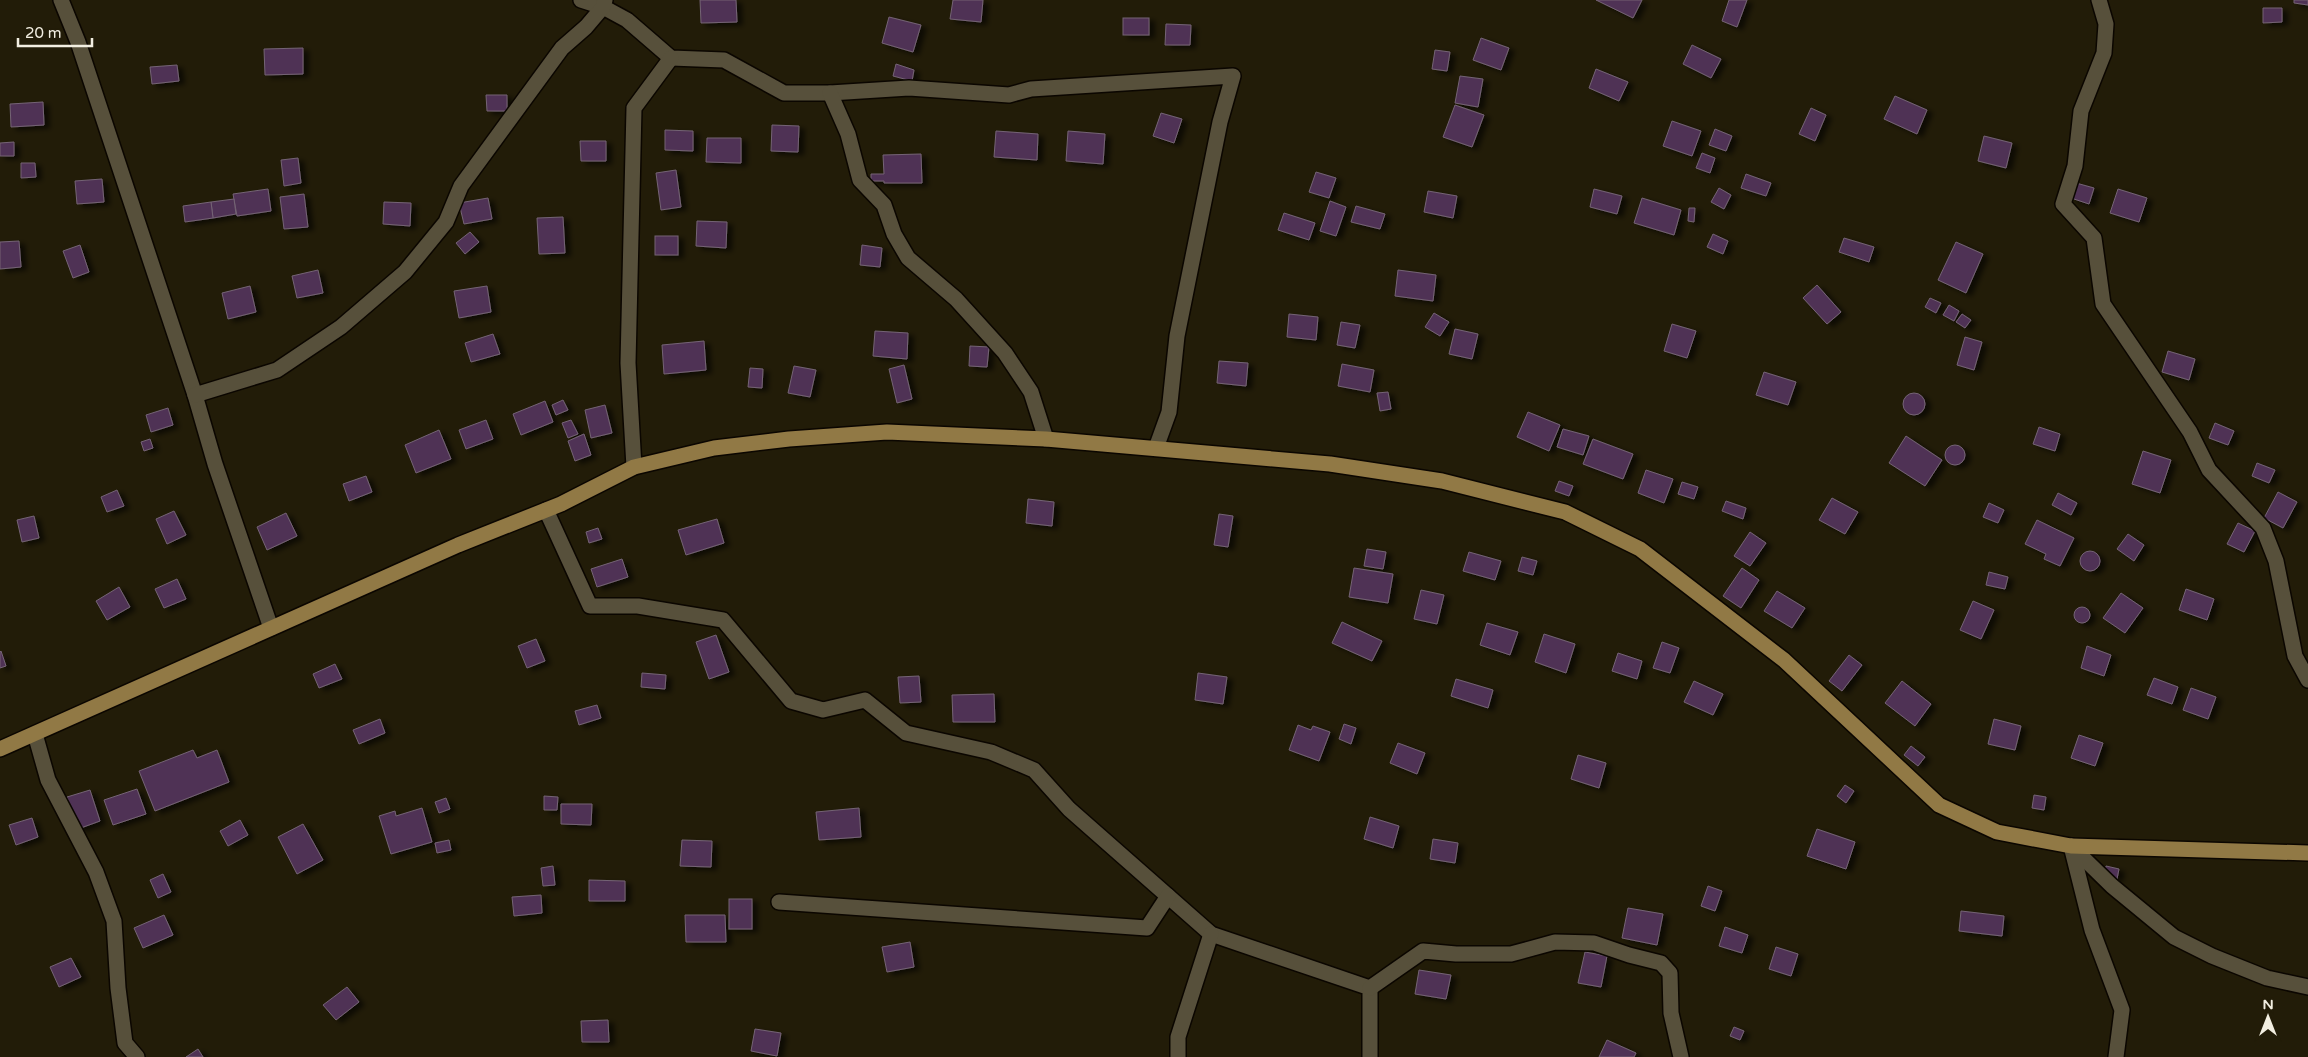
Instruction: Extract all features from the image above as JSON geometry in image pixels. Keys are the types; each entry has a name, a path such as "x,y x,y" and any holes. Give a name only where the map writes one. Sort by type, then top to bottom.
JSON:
{"main road":[{"path":"0,749 458,545 546,510 634,467 714,448 789,439 886,432 1046,438 1330,464 1442,481 1565,512 1640,549 1777,654 1939,805 1997,832 2071,846 2308,852"}],"street":[{"path":"61,0 78,42 195,395 215,464 271,628"},
{"path":"581,0 604,4 627,20 670,58 724,60 784,93 830,93 909,88 1009,95 1031,89 1233,76 1220,122 1177,336 1169,412 1156,448"},
{"path":"2099,0 2106,24 2104,53 2081,111 2075,166 2063,204 2094,238 2104,304 2190,432 2209,470 2263,528 2276,561 2295,656 2308,680"},
{"path":"195,395 277,370 341,328 404,272 446,222 461,186 562,48 586,27 604,4"},
{"path":"634,467 628,363 634,108 670,58"},
{"path":"830,93 848,134 860,180 884,205 894,234 908,258 956,299 1005,353 1031,392 1046,438"},
{"path":"546,510 590,606 638,606 723,620 792,702 823,710 865,700 906,732 992,752 1034,770 1068,809 1211,934 1370,988"},
{"path":"35,734 48,780 96,872 114,921 118,988 125,1043 137,1057"},
{"path":"2071,846 2112,886 2174,937 2212,956 2267,978 2308,986"},
{"path":"2071,846 2092,930 2122,1010 2116,1057"},
{"path":"779,902 1147,928 1168,896"},
{"path":"1178,1057 1178,1037 1211,934"},
{"path":"1370,988 1424,951 1456,954 1511,954 1555,942 1594,943 1629,956 1661,963 1670,974 1672,1014 1682,1057"},
{"path":"1370,988 1370,1057"}],"building":[{"path":"700,0 736,0 737,22 701,23"},
{"path":"953,0 983,0 981,22 950,19"},
{"path":"1596,0 1642,0 1633,18"},
{"path":"1729,0 1747,0 1737,27 1722,21"},
{"path":"2294,0 2308,0 2308,5 2294,3"},
{"path":"2263,8 2282,8 2282,22 2263,23"},
{"path":"889,17 921,25 913,52 882,43"},
{"path":"1123,18 1149,18 1149,35 1123,35"},
{"path":"1166,24 1191,25 1190,45 1165,45"},
{"path":"1481,38 1509,48 1501,70 1473,60"},
{"path":"1692,45 1721,59 1711,78 1683,64"},
{"path":"303,48 303,74 265,75 264,49"},
{"path":"1435,50 1450,52 1447,71 1432,69"},
{"path":"896,64 914,70 912,81 893,76"},
{"path":"177,65 179,81 152,84 150,67"},
{"path":"1596,69 1628,82 1619,101 1589,88"},
{"path":"1460,76 1483,79 1478,107 1455,103"},
{"path":"486,95 507,95 507,111 487,111"},
{"path":"1895,96 1927,110 1917,134 1884,119"},
{"path":"43,102 44,125 11,127 10,104"},
{"path":"1455,105 1484,115 1472,147 1443,137"},
{"path":"1811,108 1826,115 1815,141 1799,134"},
{"path":"1161,113 1182,119 1174,143 1153,136"},
{"path":"1672,121 1701,131 1692,156 1663,146"},
{"path":"772,125 799,126 798,152 771,151"},
{"path":"1715,129 1732,136 1726,151 1709,145"},
{"path":"665,130 693,131 693,151 665,150"},
{"path":"996,131 1038,134 1037,160 994,157"},
{"path":"1068,131 1105,134 1103,164 1066,161"},
{"path":"1984,136 2012,143 2006,168 1978,161"},
{"path":"707,138 741,138 741,163 706,162"},
{"path":"580,141 606,141 606,161 581,161"},
{"path":"14,142 14,156 0,156 0,143"},
{"path":"1702,153 1715,158 1710,173 1696,168"},
{"path":"921,154 922,183 871,181 871,174 884,174 883,155"},
{"path":"298,158 301,183 284,186 281,160"},
{"path":"21,163 35,163 36,177 21,178"},
{"path":"676,170 681,207 661,210 656,173"},
{"path":"1316,172 1336,178 1329,198 1309,192"},
{"path":"1746,174 1771,183 1766,196 1741,188"},
{"path":"102,179 104,202 77,204 75,181"},
{"path":"2076,183 2094,188 2089,204 2071,198"},
{"path":"1719,188 1731,195 1724,209 1711,202"},
{"path":"268,189 271,211 237,216 233,194"},
{"path":"1594,189 1622,196 1617,214 1590,207"},
{"path":"2118,189 2147,198 2139,222 2110,213"},
{"path":"1428,191 1457,196 1453,218 1424,212"},
{"path":"304,194 308,227 284,229 280,197"},
{"path":"488,198 492,219 464,224 459,203"},
{"path":"1642,198 1681,210 1674,235 1634,223"},
{"path":"234,199 236,214 213,218 211,202"},
{"path":"1330,201 1346,207 1336,236 1320,231"},
{"path":"211,202 213,218 185,222 183,206"},
{"path":"384,202 411,203 410,226 383,224"},
{"path":"1356,206 1385,214 1380,229 1351,222"},
{"path":"1689,208 1695,208 1694,222 1688,221"},
{"path":"1284,213 1315,223 1309,240 1278,230"},
{"path":"563,217 565,253 539,254 537,218"},
{"path":"697,221 727,222 726,248 696,246"},
{"path":"470,232 479,242 465,254 456,243"},
{"path":"1713,234 1728,241 1723,254 1707,247"},
{"path":"655,236 678,236 678,255 655,255"},
{"path":"1844,238 1874,247 1869,262 1839,252"},
{"path":"19,241 21,267 0,269 0,242"},
{"path":"1956,242 1983,254 1966,293 1938,280"},
{"path":"80,245 89,272 73,278 63,251"},
{"path":"862,245 882,248 880,267 860,265"},
{"path":"318,270 323,293 297,298 292,276"},
{"path":"1398,270 1436,275 1433,301 1395,296"},
{"path":"1817,285 1841,312 1827,324 1803,298"},
{"path":"250,286 256,312 228,319 222,293"},
{"path":"487,286 491,312 459,318 454,291"},
{"path":"1930,298 1941,303 1936,313 1925,307"},
{"path":"1949,305 1959,311 1954,321 1943,315"},
{"path":"1434,313 1449,322 1440,336 1425,327"},
{"path":"1289,314 1318,317 1316,340 1287,337"},
{"path":"1962,314 1971,320 1965,328 1956,322"},
{"path":"1341,322 1360,325 1355,348 1337,345"},
{"path":"1672,324 1696,331 1687,358 1664,351"},
{"path":"1455,329 1478,334 1472,359 1449,354"},
{"path":"875,331 908,333 907,359 873,356"},
{"path":"493,334 500,354 471,362 465,343"},
{"path":"1965,337 1982,342 1974,370 1957,365"},
{"path":"704,341 706,370 664,374 662,345"},
{"path":"970,346 989,347 987,367 969,366"},
{"path":"2168,351 2195,359 2189,380 2162,372"},
{"path":"1219,361 1248,363 1246,386 1217,383"},
{"path":"1342,364 1374,370 1370,392 1338,386"},
{"path":"904,365 912,399 897,403 889,369"},
{"path":"794,366 816,370 810,397 788,393"},
{"path":"750,368 763,369 762,388 748,387"},
{"path":"1764,372 1796,382 1788,405 1756,395"},
{"path":"1388,392 1391,409 1380,411 1377,393"},
{"path":"1914,393 1924,400 1925,404 1918,414 1914,415 1904,408 1903,404 1910,394"},
{"path":"563,400 568,410 556,415 552,405"},
{"path":"545,401 553,422 521,435 513,414"},
{"path":"605,405 612,433 591,438 585,410"},
{"path":"168,408 173,425 151,432 146,415"},
{"path":"1528,412 1560,425 1549,451 1517,437"},
{"path":"486,420 493,439 466,449 459,430"},
{"path":"571,420 578,434 568,438 562,423"},
{"path":"2215,423 2234,431 2228,445 2209,438"},
{"path":"2039,427 2060,434 2055,451 2033,444"},
{"path":"1563,429 1589,436 1583,455 1557,447"},
{"path":"439,430 451,459 416,473 405,445"},
{"path":"584,434 591,455 575,461 568,441"},
{"path":"1906,436 1942,460 1925,486 1889,463"},
{"path":"150,439 153,448 144,451 141,442"},
{"path":"1593,439 1633,454 1623,479 1583,464"},
{"path":"1955,445 1962,448 1965,455 1962,462 1955,465 1948,462 1945,455 1948,448"},
{"path":"2143,451 2171,460 2160,493 2132,484"},
{"path":"2257,463 2275,470 2269,483 2252,476"},
{"path":"1646,470 1673,479 1664,503 1638,493"},
{"path":"366,476 372,492 349,501 343,484"},
{"path":"1559,481 1573,486 1569,496 1555,491"},
{"path":"1682,482 1698,487 1694,499 1678,494"},
{"path":"117,490 124,506 107,512 101,497"},
{"path":"2278,492 2297,502 2283,528 2264,518"},
{"path":"2058,493 2077,503 2071,515 2052,505"},
{"path":"1832,498 1858,512 1845,534 1819,520"},
{"path":"1028,499 1054,502 1052,526 1026,523"},
{"path":"1726,501 1746,508 1743,519 1722,511"},
{"path":"1989,503 2004,510 1998,523 1983,517"},
{"path":"174,511 186,535 167,544 156,519"},
{"path":"286,513 297,536 267,550 257,527"},
{"path":"1219,514 1233,516 1228,547 1214,545"},
{"path":"34,516 39,538 22,542 17,520"},
{"path":"717,519 724,543 686,555 678,530"},
{"path":"2037,520 2074,538 2060,566 2044,559 2046,554 2025,544"},
{"path":"2238,523 2255,531 2244,552 2227,544"},
{"path":"598,528 602,539 589,543 586,532"},
{"path":"1750,532 1766,543 1750,566 1734,556"},
{"path":"2128,534 2144,545 2134,561 2117,549"},
{"path":"1367,549 1386,552 1383,569 1364,566"},
{"path":"2090,551 2097,554 2100,561 2097,568 2090,571 2083,568 2080,561 2083,554"},
{"path":"1469,552 1501,561 1495,580 1463,571"},
{"path":"1522,557 1537,561 1533,575 1518,571"},
{"path":"622,559 628,577 597,587 591,569"},
{"path":"1354,568 1393,574 1388,603 1349,597"},
{"path":"1742,568 1759,580 1741,608 1723,596"},
{"path":"1989,572 2008,577 2005,589 1986,585"},
{"path":"177,579 186,599 164,608 155,589"},
{"path":"119,587 130,607 107,620 96,601"},
{"path":"2186,589 2214,599 2207,620 2179,610"},
{"path":"1421,590 1444,595 1437,624 1414,619"},
{"path":"1777,591 1805,608 1792,628 1764,611"},
{"path":"2121,593 2143,608 2125,633 2103,618"},
{"path":"1973,601 1994,610 1981,639 1960,630"},
{"path":"2079,607 2085,607 2090,612 2088,621 2079,623 2074,618 2074,612"},
{"path":"1342,622 1382,641 1372,661 1332,643"},
{"path":"1487,623 1518,632 1510,655 1480,645"},
{"path":"1544,634 1575,644 1566,673 1535,662"},
{"path":"716,635 729,672 709,679 696,642"},
{"path":"536,639 545,661 527,668 518,646"},
{"path":"1662,642 1679,648 1670,673 1653,668"},
{"path":"2087,646 2111,655 2104,676 2081,668"},
{"path":"0,652 6,666 0,668"},
{"path":"1618,653 1642,661 1637,679 1612,671"},
{"path":"1849,655 1862,665 1842,691 1829,681"},
{"path":"335,664 342,679 319,688 313,674"},
{"path":"642,673 666,675 665,689 641,687"},
{"path":"1198,673 1227,677 1223,704 1195,700"},
{"path":"919,676 921,702 900,703 898,677"},
{"path":"2154,678 2178,687 2172,704 2147,695"},
{"path":"1456,679 1493,690 1488,708 1451,696"},
{"path":"1694,681 1723,694 1713,715 1684,702"},
{"path":"1902,681 1931,704 1915,726 1885,703"},
{"path":"2191,688 2216,697 2208,719 2183,710"},
{"path":"994,694 995,722 953,722 952,695"},
{"path":"597,705 601,718 579,725 575,711"},
{"path":"380,719 385,733 359,744 353,730"},
{"path":"1994,719 2021,726 2015,750 1988,744"},
{"path":"1344,724 1356,728 1351,744 1339,739"},
{"path":"1298,725 1311,730 1313,726 1330,732 1319,761 1289,750"},
{"path":"2079,735 2103,743 2095,766 2071,758"},
{"path":"1398,743 1425,753 1417,774 1390,763"},
{"path":"1911,746 1925,757 1918,766 1904,755"},
{"path":"193,750 197,758 217,750 229,782 155,811 139,771"},
{"path":"1578,755 1606,763 1599,788 1571,779"},
{"path":"1845,785 1854,791 1846,803 1837,796"},
{"path":"137,789 146,814 113,825 104,800"},
{"path":"90,790 100,821 78,829 67,797"},
{"path":"2034,795 2046,797 2044,810 2032,808"},
{"path":"544,796 558,797 557,810 544,810"},
{"path":"446,798 450,809 439,813 435,802"},
{"path":"561,804 592,804 591,825 561,824"},
{"path":"422,808 432,842 391,854 379,816 395,811 396,816"},
{"path":"859,808 861,837 819,840 816,812"},
{"path":"1370,817 1399,826 1393,848 1364,839"},
{"path":"32,818 38,837 16,845 9,825"},
{"path":"240,820 248,835 228,846 220,831"},
{"path":"303,824 323,860 297,874 278,837"},
{"path":"1817,829 1855,842 1846,869 1807,856"},
{"path":"1433,839 1458,843 1455,863 1430,859"},
{"path":"449,840 451,850 437,853 435,843"},
{"path":"682,840 712,841 711,867 680,866"},
{"path":"553,866 555,885 543,886 541,868"},
{"path":"2106,866 2119,869 2117,879 2104,875"},
{"path":"163,874 171,892 158,898 150,880"},
{"path":"589,880 625,881 625,901 589,901"},
{"path":"1708,886 1722,891 1715,911 1701,906"},
{"path":"541,895 542,913 514,916 512,897"},
{"path":"729,899 752,899 752,929 729,929"},
{"path":"1628,908 1663,914 1657,945 1622,938"},
{"path":"1961,911 2004,916 2002,936 1959,931"},
{"path":"164,915 173,935 143,948 134,928"},
{"path":"685,915 725,915 726,942 686,942"},
{"path":"1725,927 1748,935 1742,953 1719,946"},
{"path":"910,942 914,967 887,972 882,947"},
{"path":"1776,947 1798,954 1791,976 1769,969"},
{"path":"1585,952 1607,956 1601,987 1578,983"},
{"path":"71,958 81,977 59,987 50,967"},
{"path":"1419,970 1451,975 1446,999 1415,994"},
{"path":"347,987 359,1002 336,1020 323,1005"},
{"path":"608,1020 609,1042 582,1042 581,1021"},
{"path":"1734,1027 1744,1031 1740,1040 1730,1036"},
{"path":"755,1029 781,1033 777,1056 751,1051"},
{"path":"1607,1040 1636,1053 1634,1057 1599,1057"},
{"path":"198,1049 203,1057 186,1057"}]}
